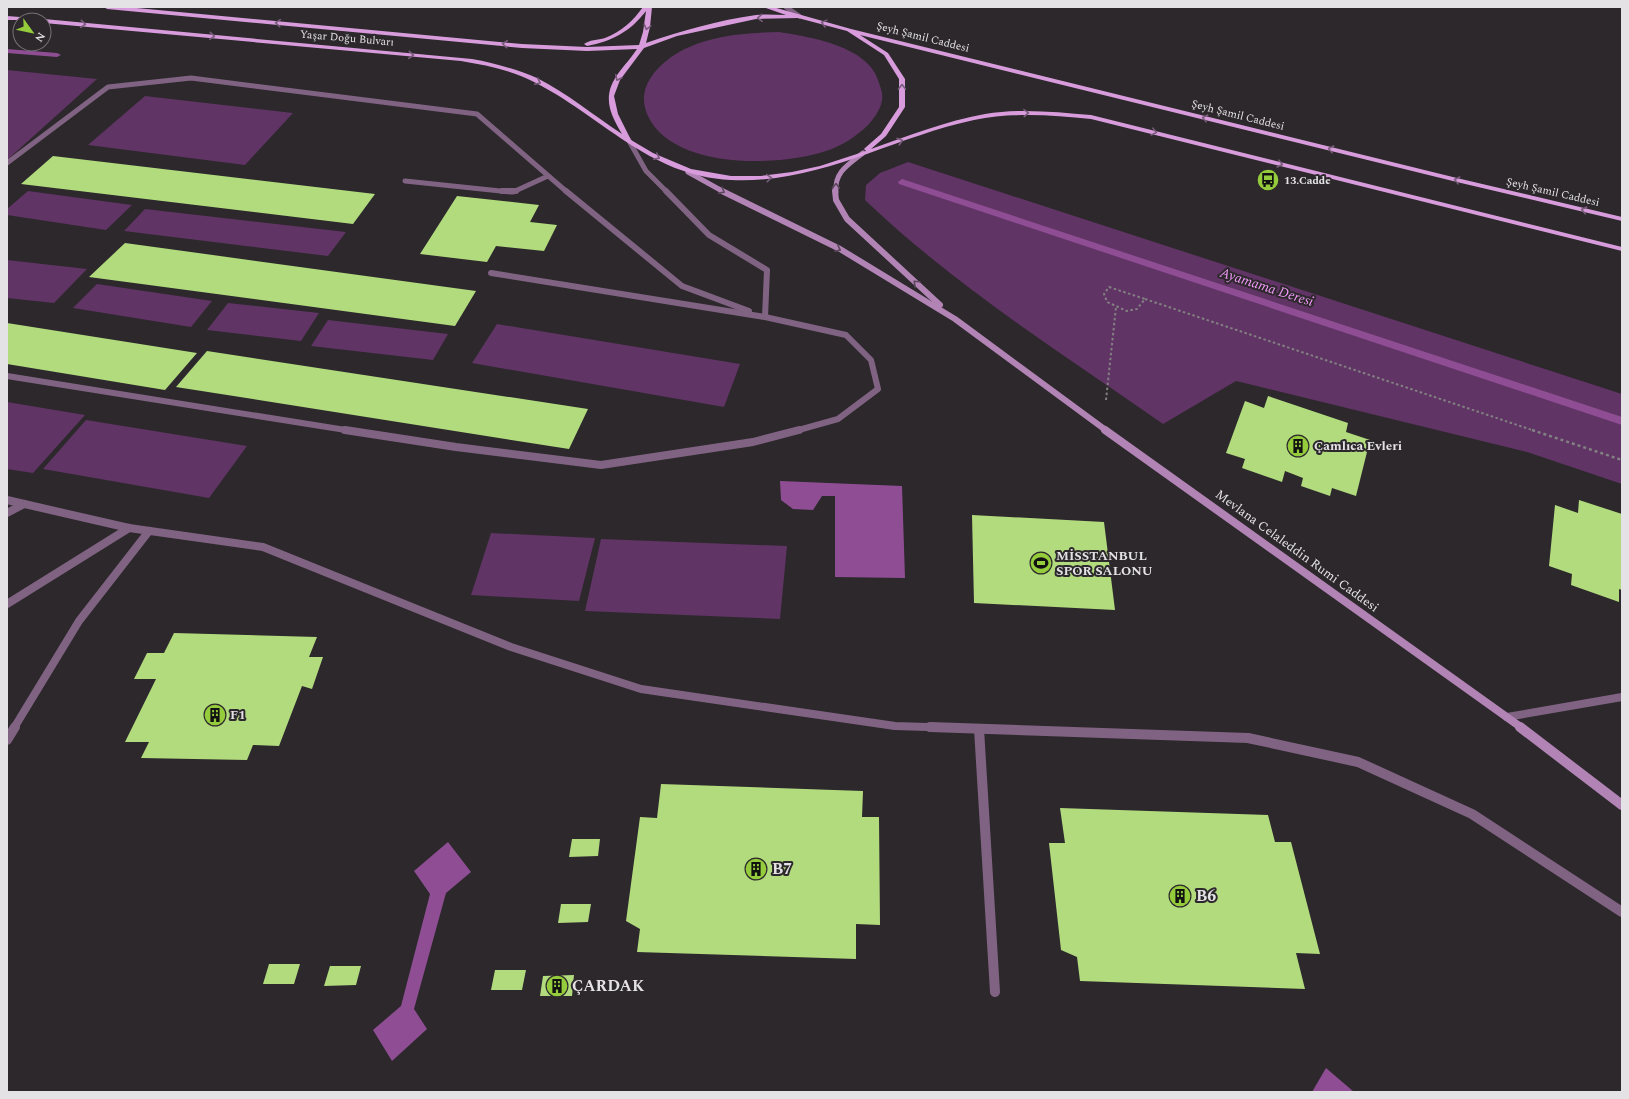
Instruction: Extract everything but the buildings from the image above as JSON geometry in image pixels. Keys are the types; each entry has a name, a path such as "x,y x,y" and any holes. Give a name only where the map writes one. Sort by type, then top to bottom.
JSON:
{"main road":[{"name":"Yaşar Doğu Bulvarı","path":"107,7 499,44 570,48 642,47"},
{"path":"570,48 604,41 621,33 635,23 646,7"},
{"path":"642,47 649,17 649,7"},
{"name":"Şeyh Şamil Caddesi","path":"766,7 849,30 1454,180 1622,219"},
{"path":"628,139 612,104 613,90 623,68 642,47 675,34 714,25 756,17 799,16"},
{"name":"Yaşar Doğu Bulvarı","path":"52,22 461,59 488,64 516,72 544,85 655,157 688,172 730,178 783,177 807,172 863,153"},
{"path":"849,30 886,54 902,79 902,107 884,135 863,153"},
{"path":"863,153 938,128 972,119 1011,114 1047,112 1091,117 1622,248"}],"street":[{"path":"786,7 799,16"},
{"path":"7,163 108,87 191,78 477,114 548,176 682,286 765,317"},
{"path":"628,139 646,171 709,235 767,270 765,317"},
{"path":"863,153 840,171 835,183 836,200 847,219 955,319"},
{"path":"688,172 750,206 846,253 955,319"},
{"path":"405,181 513,192 548,176"},
{"path":"7,376 456,448 601,465 753,442 838,419 878,389 871,360 846,335 765,317 491,273"},
{"name":"Mevlana Celaleddin Rumi Caddesi","path":"955,319 1102,427 1507,717 1622,805"},
{"path":"7,500 129,528 263,547 511,647 641,689 895,726 1248,738 1358,762 1472,814 1622,912"},
{"path":"7,513 24,504"},
{"path":"7,604 129,528"},
{"path":"7,740 79,621 110,579 149,531"},
{"path":"1507,717 1622,697"},
{"path":"979,729 995,992"}],"path":[{"path":"1145,299 1137,309 1127,311 1107,302 1104,294 1109,287 1145,299 1622,460"},
{"path":"1102,427 1116,307"}],"shaded area":[{"path":"779,32 822,41 852,52 864,60 873,70 881,90 882,102 874,118 859,133 849,140 826,151 781,160 755,161 728,160 702,155 678,146 660,132 647,114 644,103 644,93 654,73 666,61 695,44 712,39 746,34"},
{"path":"7,70 97,79 7,160"},
{"path":"145,96 293,113 245,165 88,145"},
{"path":"908,162 1622,394 1622,484 1527,452 1236,381 1163,424 1048,345 972,290 899,231 865,200 866,185 880,173"},
{"path":"28,191 132,205 106,230 7,215 7,209"},
{"path":"145,209 346,232 328,256 124,231"},
{"path":"7,260 87,269 54,303 7,298"},
{"path":"97,284 212,301 191,327 73,308"},
{"path":"228,303 319,313 301,341 207,330"},
{"path":"328,320 448,334 433,360 311,346"},
{"path":"497,324 740,364 724,407 472,363"},
{"path":"7,402 85,415 33,473 7,469"},
{"path":"86,420 247,446 209,498 43,469"},
{"path":"780,481 902,486 905,578 835,577 835,496 822,496 813,510 793,509 781,500"},
{"path":"491,533 595,538 579,601 471,595"},
{"path":"601,539 787,546 780,619 585,611"},
{"path":"448,842 471,872 446,893 414,1009 427,1029 392,1061 373,1030 401,1006 430,894 414,871"},
{"path":"1326,1068 1354,1092 1312,1092"}],"waterway":[{"name":"Ayamama Deresi","path":"7,51 57,55"},
{"name":"Ayamama Deresi","path":"902,182 1622,421"}],"place":[{"name":"13.Cadde","path":"1268,180"},
{"name":"Çamlıca Evleri","path":"1298,446"},
{"name":"MİSSTANBUL SPOR SALONU","path":"1041,563"},
{"name":"F1","path":"215,715"},
{"name":"B7","path":"756,869"},
{"name":"B6","path":"1180,896"},
{"name":"ÇARDAK","path":"557,986"}]}
